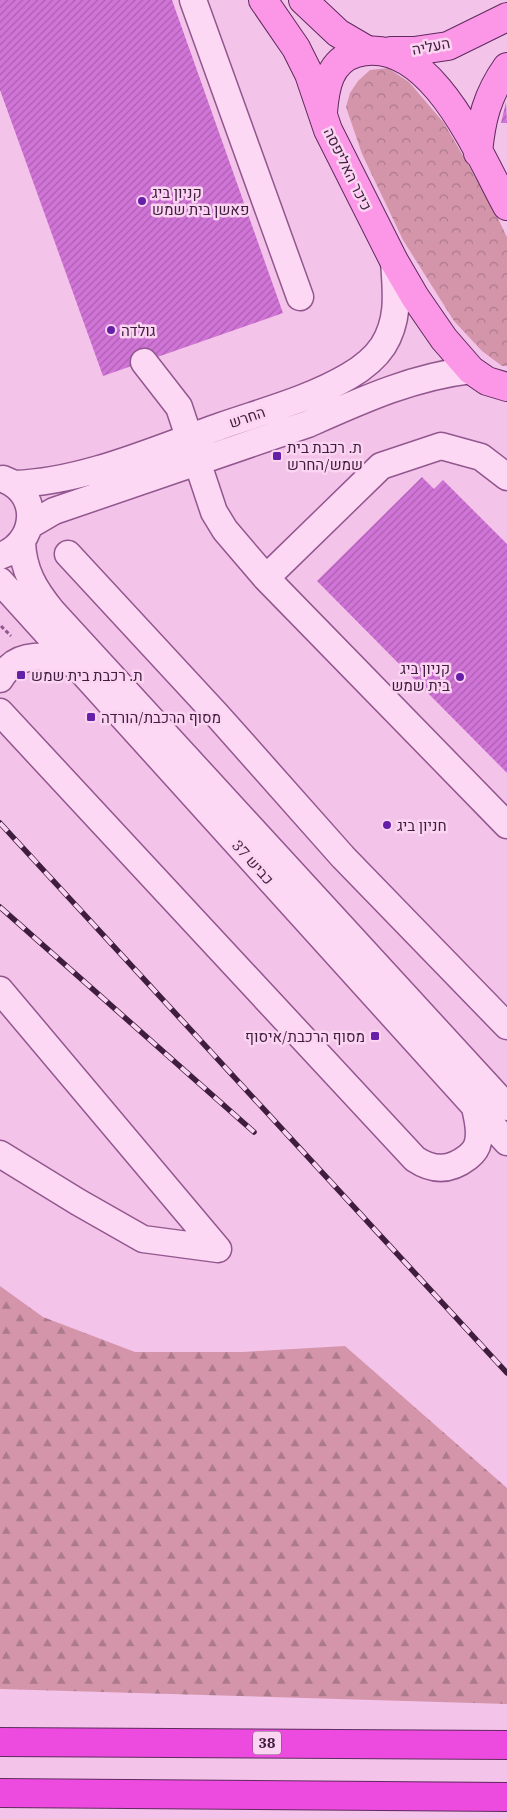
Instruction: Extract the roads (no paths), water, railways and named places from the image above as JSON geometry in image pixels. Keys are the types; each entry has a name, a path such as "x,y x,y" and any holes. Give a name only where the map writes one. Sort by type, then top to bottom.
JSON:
{"highway":[{"name":"38","path":"0,1742 507,1745"},
{"path":"0,1793 507,1797"}],"main road":[{"path":"263,0 296,48 309,74 323,116"},
{"path":"303,0 338,33 374,50 412,63 425,74 458,118 507,206"},
{"name":"העליה","path":"374,50 414,51 448,46 507,17"},
{"name":"כיכר האליפסה","path":"374,50 345,58 329,76 326,85 323,116 340,156 394,261 444,339 471,370 487,381 507,386"},
{"path":"478,153 481,122 496,82 507,67"}],"street":[{"path":"193,0 300,296"},
{"name":"החרש","path":"7,481 51,481 92,471 322,389 349,376 368,362 382,347 395,314 397,294 394,261"},
{"path":"144,362 179,407 214,512 226,530 266,578 507,825"},
{"name":"החרש","path":"0,556 7,554 26,534 54,511 308,424 347,406 419,379 471,370"},
{"path":"266,578 381,466 441,446 481,457 507,477"},
{"name":"כביש 37","path":"7,481 23,494 29,506 26,534 26,571 34,588 52,611 507,1107"},
{"path":"68,554 217,715 343,856 507,1026"},
{"name":"כביש 37","path":"0,581 507,1142"},
{"path":"0,680 9,667 26,658 47,656 76,665"},
{"path":"0,712 415,1159 425,1166 448,1169 456,1166 473,1153 478,1144 480,1131 475,1107"},
{"path":"0,990 218,1249 143,1239 0,1154"}],"railway":[{"path":"0,823 507,1373"},
{"path":"0,907 254,1132"}],"place":[{"name":"קניון ביג פאשן בית שמש","path":"142,201"},
{"name":"גולדה","path":"111,330"},
{"name":"ת. רכבת בית שמש/החרש","path":"277,456"},
{"name":"ת. רכבת בית שמש","path":"21,675"},
{"name":"קניון ביג בית שמש","path":"460,677"},
{"name":"מסוף הרכבת/הורדה","path":"91,717"},
{"name":"חניון ביג","path":"387,825"},
{"name":"מסוף הרכבת/איסוף","path":"375,1036"}]}
